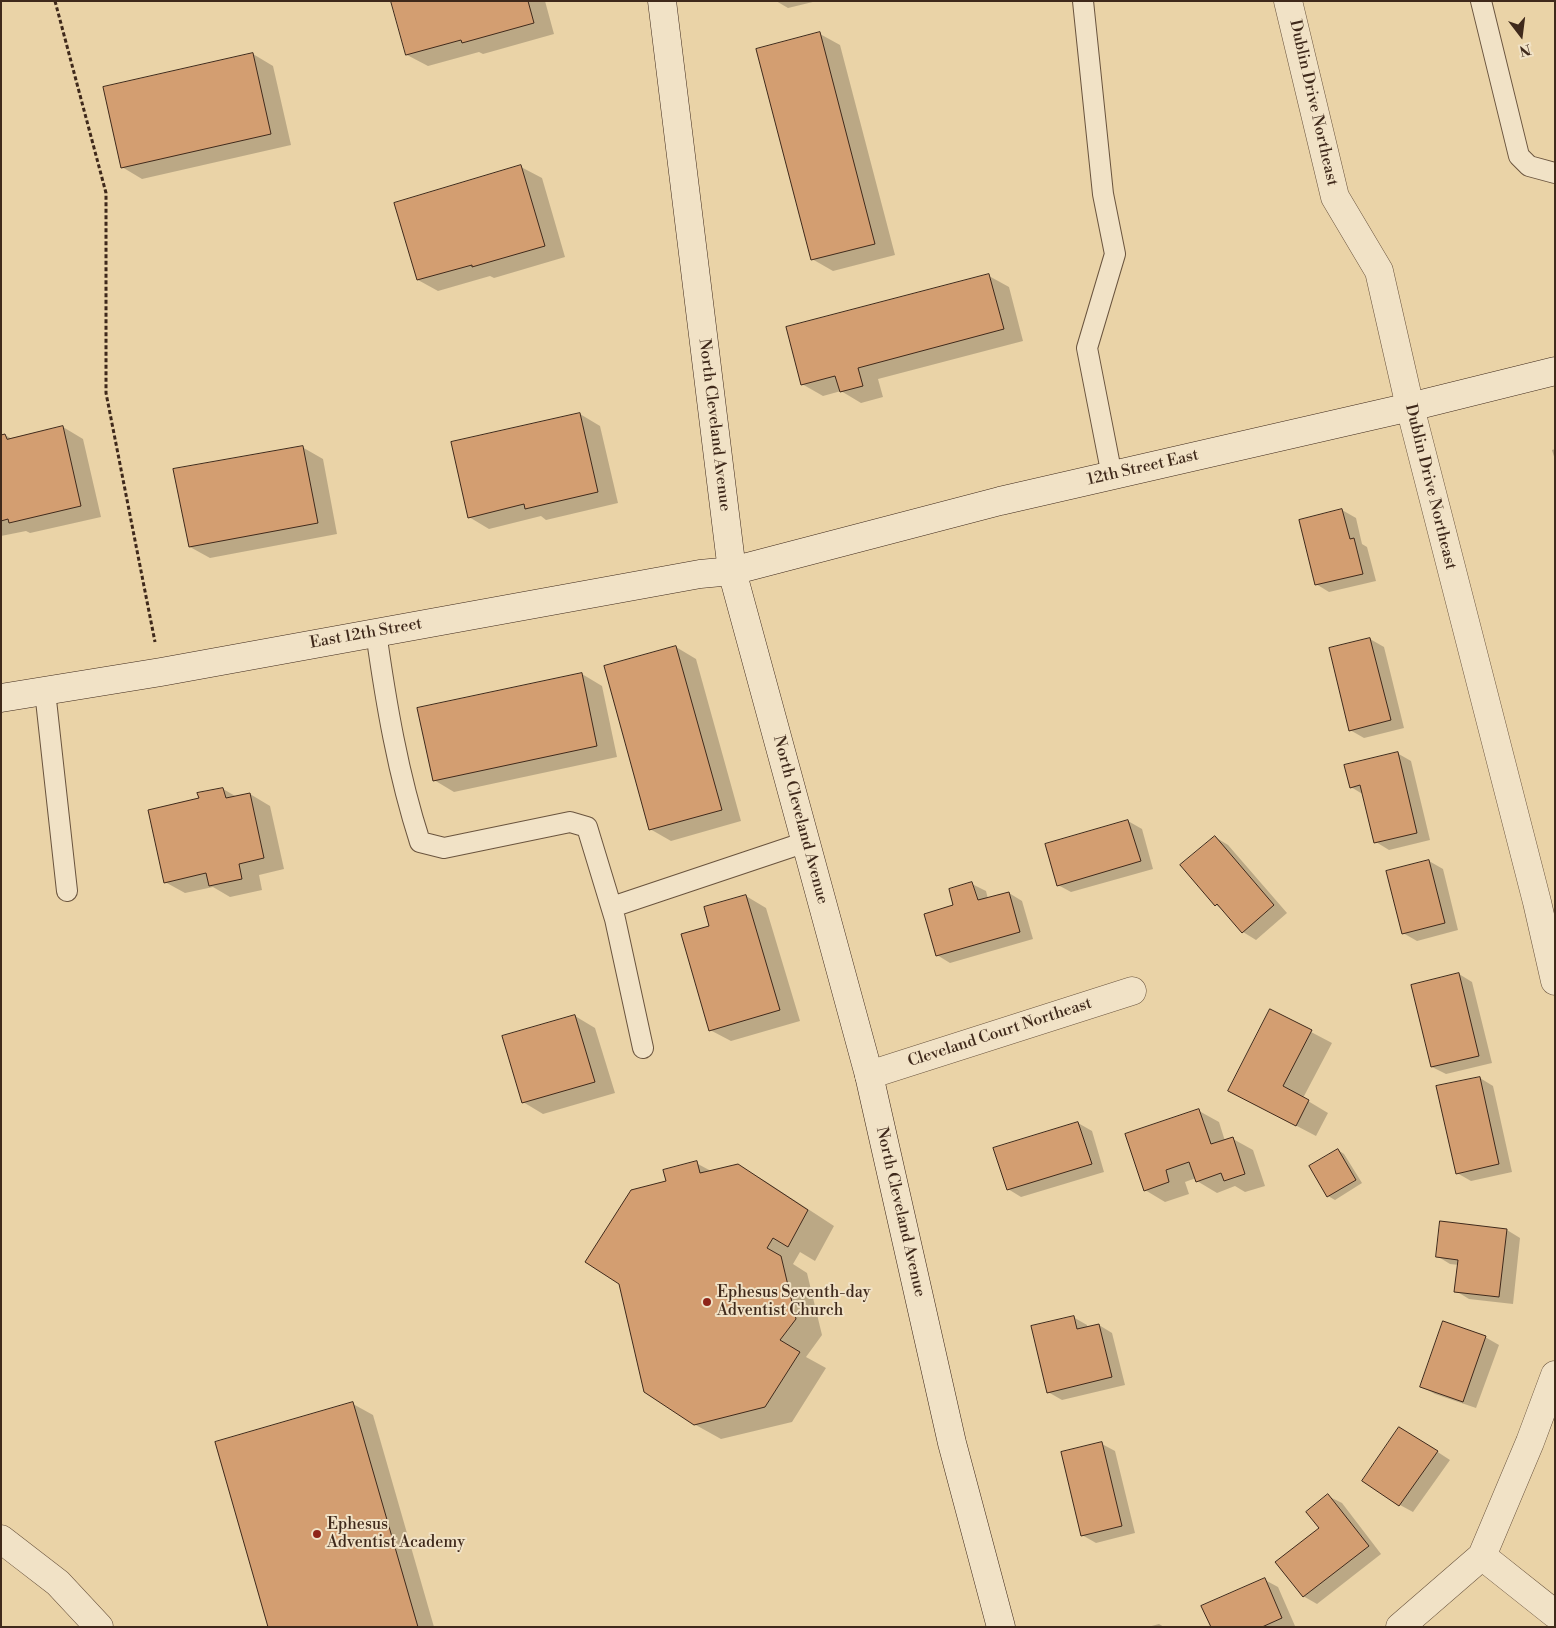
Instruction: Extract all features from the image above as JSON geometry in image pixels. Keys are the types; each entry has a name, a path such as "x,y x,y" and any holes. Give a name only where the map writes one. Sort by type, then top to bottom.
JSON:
{"street":[{"name":"North Cleveland Avenue","path":"662,1 732,570 869,1075 952,1443 1001,1627"},
{"name":"Dublin Drive Northeast","path":"1288,1 1335,196 1379,271 1410,407 1537,902 1555,981"},
{"name":"12th Street East","path":"732,570 1000,501 1410,407 1555,371"},
{"name":"East 12th Street","path":"1,698 161,672 376,632 732,570"},
{"name":"Cleveland Court Northeast","path":"869,1075 1132,991"},
{"path":"1400,1627 1482,1556 1530,1442 1555,1375"},
{"path":"1,1539 58,1583 99,1627"},
{"path":"1482,1556 1555,1614"}],"lane":[{"path":"1083,1 1103,194 1115,254 1087,348 1112,476"},
{"path":"1481,1 1519,156 1529,166 1555,173"},
{"path":"376,632 385,699 409,809 420,842 444,848 570,822 587,827 612,907 643,1048"},
{"path":"45,691 67,891"},
{"path":"612,907 806,842"}],"path":[{"path":"55,1 106,193 106,392 135,549 161,672"}],"building":[{"path":"391,1 528,1 534,23 462,43 461,40 406,55"},
{"path":"820,32 875,244 811,260 756,49"},
{"path":"253,53 271,134 121,168 103,87"},
{"path":"521,165 545,246 472,267 472,265 417,280 394,203"},
{"path":"989,274 1004,329 858,368 863,386 840,392 835,376 801,385 786,327"},
{"path":"580,413 598,492 525,509 524,504 468,518 451,442"},
{"path":"63,426 81,506 9,523 8,519 1,521 1,435 5,434 7,439"},
{"path":"303,446 318,523 189,547 173,469"},
{"path":"1342,509 1350,539 1354,538 1363,574 1315,585 1299,520"},
{"path":"1370,638 1391,720 1349,731 1329,648"},
{"path":"676,646 722,810 649,830 604,666"},
{"path":"582,673 597,746 433,781 417,708"},
{"path":"1398,752 1417,833 1374,843 1360,785 1350,788 1344,765"},
{"path":"223,788 226,798 250,793 264,858 239,864 242,879 209,886 206,873 164,883 148,810 199,798 197,793"},
{"path":"1128,820 1141,861 1057,886 1045,844"},
{"path":"1215,836 1274,905 1242,933 1217,904 1215,906 1180,865"},
{"path":"1429,860 1445,923 1402,934 1386,871"},
{"path":"972,882 978,900 1009,892 1020,932 936,956 924,914 953,905 949,889"},
{"path":"746,895 780,1010 709,1031 681,934 709,926 704,907"},
{"path":"1459,973 1479,1056 1431,1067 1411,985"},
{"path":"1270,1009 1312,1030 1283,1086 1309,1100 1296,1126 1228,1091"},
{"path":"575,1015 595,1082 522,1103 502,1036"},
{"path":"1480,1077 1499,1164 1456,1174 1436,1086"},
{"path":"1199,1109 1211,1144 1233,1137 1245,1174 1224,1181 1221,1173 1196,1182 1189,1162 1166,1170 1169,1182 1144,1191 1125,1134"},
{"path":"1078,1122 1092,1164 1007,1190 993,1148"},
{"path":"1338,1149 1356,1180 1327,1197 1309,1166"},
{"name":"Ephesus Seventh-day Adventist Church","path":"697,1161 700,1173 738,1164 808,1210 788,1247 773,1238 767,1248 781,1256 796,1319 780,1340 800,1352 765,1407 694,1425 644,1392 619,1284 585,1262 631,1190 666,1181 663,1170"},
{"path":"1440,1221 1507,1229 1499,1297 1454,1292 1458,1260 1436,1257"},
{"path":"1074,1316 1077,1329 1099,1324 1112,1377 1047,1393 1031,1326"},
{"path":"1443,1321 1486,1336 1463,1402 1420,1387"},
{"name":"Ephesus Adventist Academy","path":"353,1402 418,1627 268,1627 215,1442"},
{"path":"1399,1427 1438,1451 1399,1506 1362,1481"},
{"path":"1102,1442 1122,1526 1081,1536 1061,1452"},
{"path":"1328,1494 1369,1546 1303,1597 1275,1562 1319,1528 1306,1512"},
{"path":"1265,1578 1282,1618 1262,1627 1211,1627 1201,1606"}],"place":[{"name":"Ephesus Seventh-day Adventist Church","path":"707,1302"},
{"name":"Ephesus Adventist Academy","path":"317,1534"}]}
